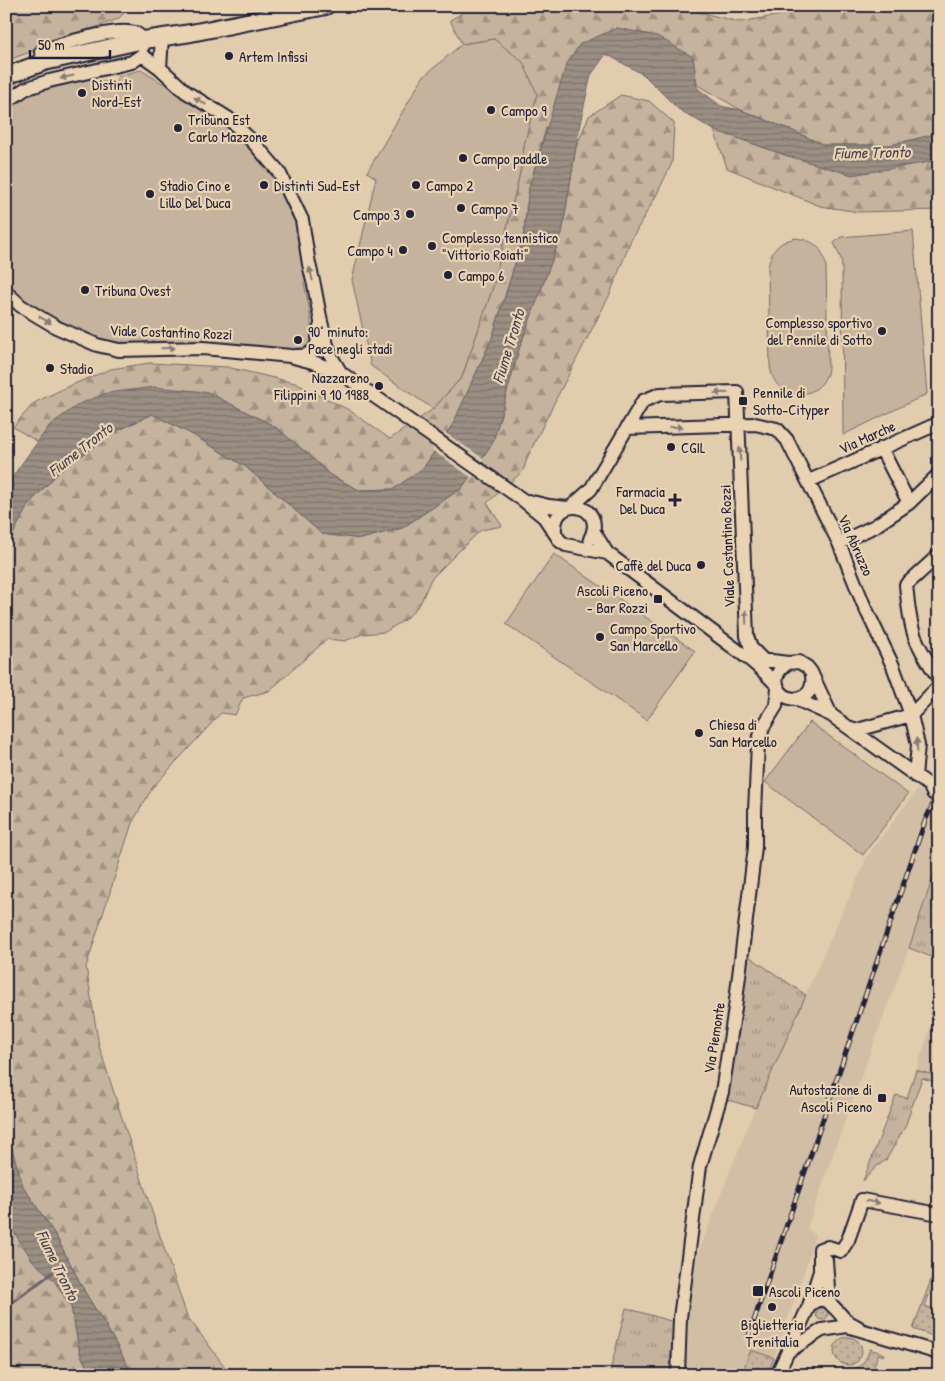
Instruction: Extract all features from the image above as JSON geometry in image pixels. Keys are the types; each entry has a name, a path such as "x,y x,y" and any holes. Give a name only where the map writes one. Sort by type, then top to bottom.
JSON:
{"main road":[{"path":"6,76 44,62 143,47 162,37 326,6"}],"street":[{"name":"Viale Costantino Rozzi","path":"41,52 90,37 125,32 137,33 143,47 160,68 186,92 228,118 254,142 279,172 302,220 320,322 332,358 343,374"},
{"path":"160,68 162,37"},
{"path":"6,102 25,89 49,81 132,62 143,47"},
{"name":"Viale Costantino Rozzi","path":"6,292 21,306 56,327 97,345 119,350 203,348 290,356 308,355 315,349 318,342 320,322"},
{"name":"Viale Costantino Rozzi","path":"290,356 316,363 343,374 523,500 544,517 560,541 566,545 607,553"},
{"name":"Viale Costantino Rozzi","path":"555,532 554,525 557,517 591,489 643,401 660,394 737,392 747,636 752,648 763,660"},
{"name":"Via Marche","path":"809,481 939,423"},
{"name":"Via Abruzzo","path":"738,425 754,424 777,429 788,440 809,481 839,543 863,603 893,666 911,715 918,745 915,776"},
{"path":"627,428 738,425"},
{"path":"881,448 909,503"},
{"path":"839,543 875,526 909,503 939,474"},
{"name":"Viale Costantino Rozzi","path":"591,489 590,514 594,525 594,532 607,553 749,659 764,672 782,694 831,715 915,776 934,786 933,793 939,796"},
{"name":"Viale Costantino Rozzi","path":"523,500 549,506 582,508 590,514"},
{"path":"577,546 588,542 594,532"},
{"path":"939,555 906,585 914,636 939,679"},
{"name":"Viale Costantino Rozzi","path":"749,659 802,663 810,670 831,715"},
{"path":"777,686 777,674 782,666 788,663"},
{"path":"776,706 793,698 804,696 812,684 812,676"},
{"name":"Via Piemonte","path":"678,1375 680,1318 700,1166 722,1092 735,1008 755,846 754,812 758,743 763,727 776,706 777,686"},
{"path":"854,731 911,715 939,686"},
{"path":"788,1352 834,1323 836,1318 832,1306 826,1257 848,1240 862,1200 939,1214"},
{"path":"777,1375 808,1309 820,1271 820,1249 834,1249"},
{"path":"871,1334 848,1322 824,1300 813,1302 808,1309 807,1317 812,1326 817,1329 847,1326 871,1334 938,1353"}],"shaded area":[{"path":"918,789 939,805 939,859 909,948 807,1228 815,1235 774,1358 767,1375 682,1375 685,1319 698,1253 755,1108 868,855"},
{"path":"939,1003 939,1076 916,1070"}],"green space":[{"path":"6,6 131,6 118,19 6,61"},
{"path":"475,6 689,6 699,12 739,22 794,13 816,6 856,6 863,8 939,6 939,132 891,145 824,145 741,110 697,85 693,57 617,28 546,128 529,188 523,238 492,338 453,424 424,467 394,489 359,490 330,475 274,426 207,392 50,425 38,442 13,427 34,403 69,386 111,369 150,363 227,367 295,383 349,410 390,439 433,409 462,377 493,287 521,168 524,146 494,39 462,44 450,20"},
{"name":"Complesso tennistico \"Vittorio Roiati\"","path":"494,39 523,62 537,94 493,287 462,377 433,409 371,366 352,280 376,178 367,172 423,77 462,44"},
{"name":"Stadio Cino e Lillo Del Duca","path":"141,70 162,83 177,76 200,94 282,170 317,280 304,283 311,325 310,341 307,347 300,351 200,343 166,342 129,345 102,343 29,306 6,287 6,114 29,94 60,81 80,78 115,84 118,76"},
{"path":"621,95 649,101 674,123 672,163 631,240 610,294 555,401 528,456 523,471 487,503 502,526 481,530 460,550 431,579 420,604 407,618 385,632 362,634 345,641 327,639 269,691 243,698 235,715 221,713 153,787 132,823 86,967 99,1046 187,1316 231,1375 133,1375 86,1294 56,1236 23,1186 10,1143 6,1107 6,801 8,781 6,772 6,548 28,505 58,473 111,434 153,414 193,435 246,467 322,534 361,539 402,528 462,488 493,442 519,349 562,233 576,147 589,116"},
{"path":"714,130 788,156 929,162 939,157 939,210 859,212 820,206 727,168"},
{"name":"Complesso sportivo del Pennile di Sotto","path":"913,231 927,394 843,435 842,268 841,259 834,243 841,237"},
{"path":"796,238 817,246 826,266 828,370 827,375 817,388 803,394 789,393 783,389 773,378 770,366 768,268 771,256 776,248 784,242"},
{"name":"Campo Sportivo San Marcello","path":"554,554 695,651 647,720 506,624"},
{"path":"810,722 908,794 863,855 765,782"},
{"path":"939,859 939,960 909,948"},
{"path":"747,955 806,995 756,1108 724,1099"},
{"path":"916,1070 937,1076 936,1082 922,1078 905,1127 886,1160 877,1166 863,1181 896,1095 907,1098"},
{"path":"6,1214 7,1221 33,1261 54,1280 71,1307 80,1353 91,1375 6,1375"},
{"path":"939,1258 939,1267 925,1306 939,1311 939,1319 933,1336 913,1329"},
{"path":"626,1308 674,1322 669,1375 609,1375"},
{"path":"820,1308 824,1308 828,1314 824,1320 820,1320 816,1316 816,1312"},
{"path":"848,1337 858,1341 862,1351 858,1361 848,1365 838,1361 834,1351 838,1341"},
{"path":"870,1349 884,1354 883,1356 878,1354 871,1375 854,1375 851,1370 863,1362"},
{"path":"751,1350 774,1358 767,1375 741,1375"}],"water":[{"name":"Fiume Tronto","path":"617,28 657,36 693,57 697,88 721,106 741,110 824,145 891,145 939,132 939,157 929,162 852,175 788,156 714,130 678,109 644,75 606,54 591,75 579,128 562,233 519,349 493,442 462,488 402,528 361,539 322,534 246,467 193,435 152,414 111,434 58,473 28,505 6,548 7,485 50,425 79,404 107,393 154,387 207,392 274,426 330,475 359,490 394,489 424,467 453,424 492,338 523,238 529,188 566,65 580,44"},
{"name":"Fiume Tronto","path":"6,1107 10,1143 23,1186 56,1236 86,1294 133,1375 91,1375 80,1353 71,1307 54,1280 33,1261 7,1221"}],"pier":[{"path":"444,432 484,459 472,478 432,450"}],"waterway":[{"name":"Fiume Tronto","path":"6,1307 52,1273"}],"tunnel":[{"path":"6,86 21,72"}],"railway":[{"path":"748,1338 925,821 939,791"}],"place":[{"name":"Artem Infissi","path":"229,56"},
{"name":"Distinti Nord-Est","path":"82,93"},
{"name":"Campo 9","path":"491,110"},
{"name":"Tribuna Est Carlo Mazzone","path":"178,128"},
{"name":"Campo paddle","path":"463,158"},
{"name":"Distinti Sud-Est","path":"264,185"},
{"name":"Campo 2","path":"416,185"},
{"name":"Stadio Cino e Lillo Del Duca","path":"150,194"},
{"name":"Campo 7","path":"461,208"},
{"name":"Campo 3","path":"410,214"},
{"name":"Complesso tennistico \"Vittorio Roiati\"","path":"432,246"},
{"name":"Campo 4","path":"403,250"},
{"name":"Campo 6","path":"448,275"},
{"name":"Tribuna Ovest","path":"85,290"},
{"name":"Complesso sportivo del Pennile di Sotto","path":"882,331"},
{"name":"90° minuto: Pace negli stadi","path":"298,340"},
{"name":"Stadio","path":"50,368"},
{"name":"Nazzareno Filippini 9 10 1988","path":"379,386"},
{"name":"Pennile di Sotto-Cityper","path":"743,401"},
{"name":"CGIL","path":"671,447"},
{"name":"Farmacia Del Duca","path":"675,500"},
{"name":"Caffè del Duca","path":"701,565"},
{"name":"Ascoli Piceno - Bar Rozzi","path":"658,599"},
{"name":"Campo Sportivo San Marcello","path":"600,637"},
{"name":"Chiesa di San Marcello","path":"699,733"},
{"name":"Autostazione di Ascoli Piceno","path":"882,1098"},
{"name":"Ascoli Piceno","path":"758,1291"},
{"name":"Biglietteria Trenitalia","path":"772,1307"}]}
